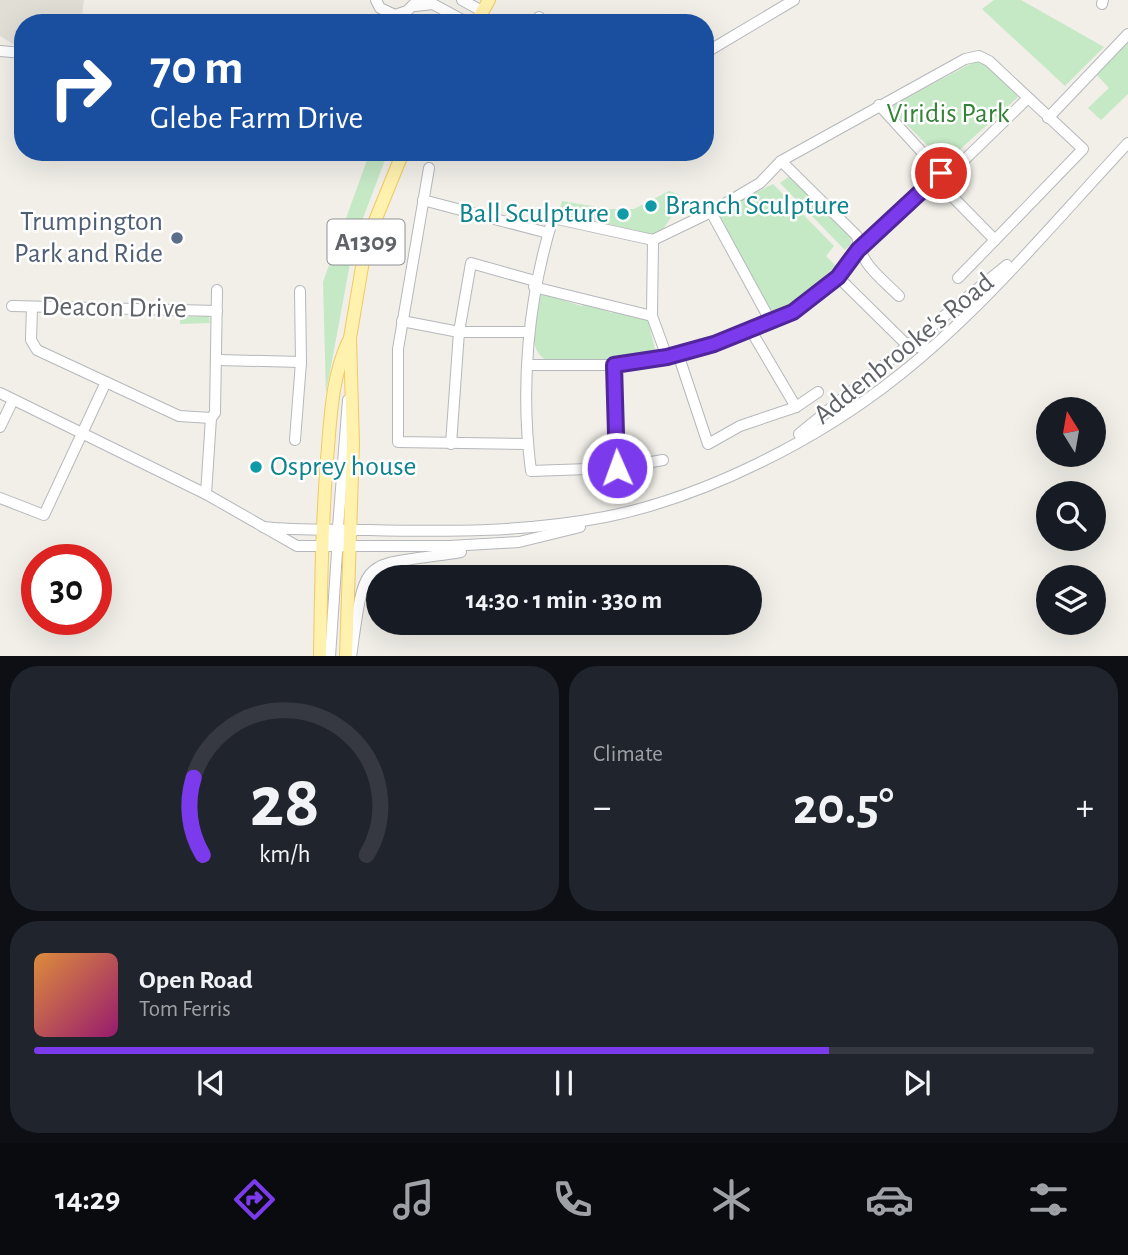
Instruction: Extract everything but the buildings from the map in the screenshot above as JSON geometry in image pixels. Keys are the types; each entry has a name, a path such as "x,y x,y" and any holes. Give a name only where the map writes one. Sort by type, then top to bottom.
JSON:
{"main road":[{"name":"A1309","path":"348,656 344,546 352,529 350,338 366,243 399,161"},
{"name":"A1309","path":"320,656 320,546 335,381 339,363 350,338"}],"street":[{"path":"376,0 380,8 393,14"},
{"path":"461,0 482,11"},
{"path":"714,48 794,0"},
{"path":"397,14 416,3 433,4 457,14"},
{"path":"1048,118 1128,34"},
{"path":"663,460 617,468 531,471 528,444 528,332 535,284 553,218 653,240 711,212 760,183 781,162 879,105 965,59 979,55 989,61 1083,149 958,278"},
{"path":"529,365 614,365 673,355 750,330 793,312 838,277 858,250 941,173 954,170 1027,99"},
{"path":"879,105 941,173 943,187 995,240"},
{"name":"Addenbrooke's Road","path":"0,393 206,494 292,544 449,546 519,542 681,494 777,451 856,407 930,349 1031,247 1128,143"},
{"path":"781,162 857,236 858,250 865,262 900,296"},
{"path":"429,168 416,254 402,321 396,385 398,442 528,444"},
{"path":"423,200 548,233"},
{"path":"711,212 771,322"},
{"path":"653,240 652,316 673,355 708,444 740,426 796,407 818,392"},
{"name":"Addenbrooke's Road","path":"777,451 1031,247"},
{"path":"452,444 459,332 471,263 535,284 652,316"},
{"path":"838,277 907,345 930,349"},
{"name":"Deacon Drive","path":"206,494 218,360 217,290"},
{"path":"295,440 301,362 300,291"},
{"name":"Deacon Drive","path":"12,306 217,311"},
{"path":"32,307 31,340 37,350 179,416 211,418"},
{"path":"402,321 459,332 528,332"},
{"path":"750,330 796,407"},
{"path":"218,360 301,362"},
{"path":"614,365 617,468"},
{"path":"320,546 337,529 352,369"},
{"path":"0,498 44,515 106,382"},
{"path":"0,427 13,400"},
{"name":"Addenbrooke's Road","path":"263,527 323,530 505,529 609,516"},
{"path":"348,656 362,586 375,568 389,561 519,542"},
{"path":"330,656 344,546"}],"shaded area":[{"path":"0,0 84,0 82,14 14,14 14,44 0,36"}],"green space":[{"path":"994,0 1021,0 1104,47 1065,86 982,9"},
{"path":"1128,40 1128,94 1101,120 1088,108 1109,88 1097,75"},
{"name":"Viridis Park","path":"978,60 987,64 1019,96 945,163 889,107"},
{"path":"367,161 385,161 354,242 326,393 323,282"},
{"path":"790,176 851,237 851,244 845,250 780,183"},
{"path":"773,184 834,246 826,256 836,266 794,304 777,315 770,313 719,219 720,211"},
{"path":"669,191 678,194 682,202 660,233 655,235 559,212 562,201 609,209 634,209"},
{"path":"543,294 581,306 586,304 612,313 615,311 648,319 655,350 643,359 546,360 536,348 533,331 536,296"},
{"path":"209,316 210,323 180,324 180,317"}],"place":[{"name":"Branch Sculpture","path":"651,206"},
{"name":"Ball Sculpture","path":"623,214"},
{"name":"Trumpington Park and Ride","path":"177,238"},
{"name":"Osprey house","path":"256,467"}],"route":[{"path":"617,468 614,365 667,357 714,344 793,312 838,277 858,250 941,173"}]}
